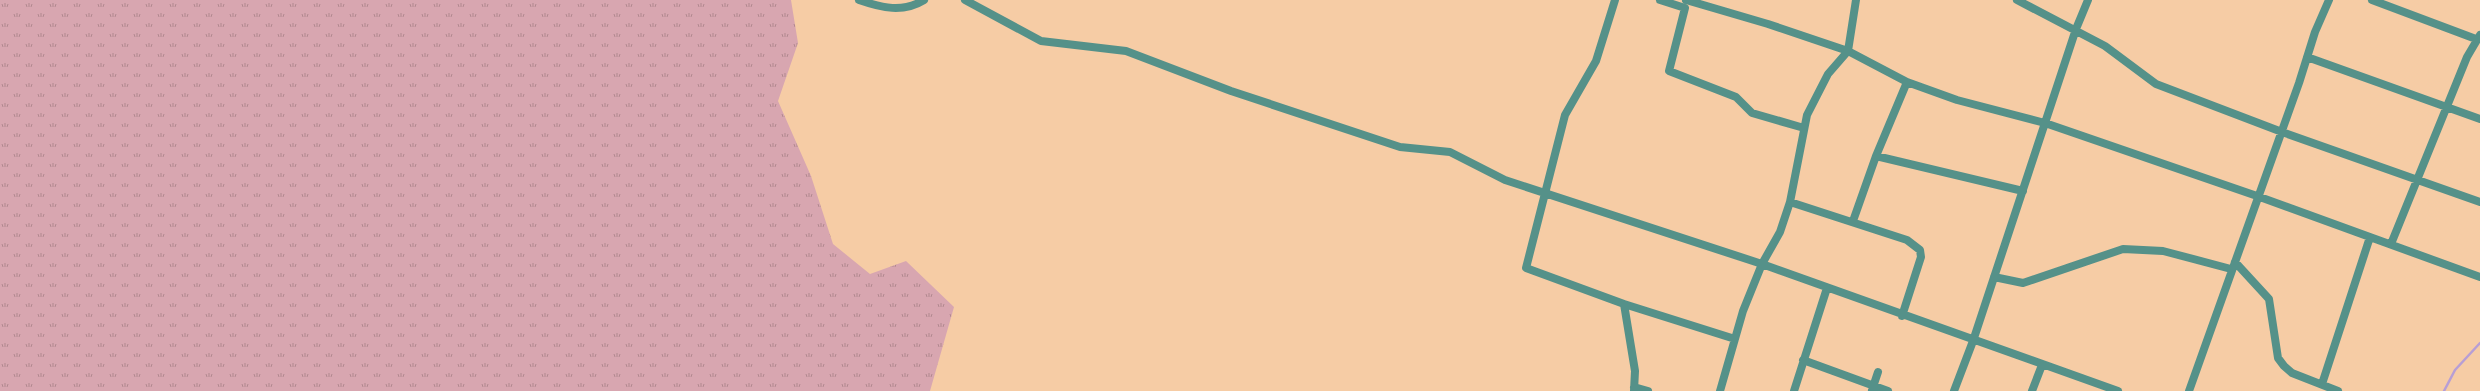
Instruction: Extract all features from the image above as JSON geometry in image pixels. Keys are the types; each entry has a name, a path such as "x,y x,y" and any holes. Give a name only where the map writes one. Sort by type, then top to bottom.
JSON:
{"street":[{"path":"859,0 896,9 906,8 924,0"},
{"path":"964,0 1041,41 1126,51 1231,91 1400,147 1450,152 1505,180 1762,264 1902,316 2118,391"},
{"path":"1615,0 1596,61 1565,115 1526,268 1624,304 1735,338"},
{"path":"1660,0 1685,8 1669,71 1736,97 1752,113 1804,128"},
{"path":"1686,0 1768,24 1848,51 1907,82 1957,100 2045,123 2258,196 2480,277"},
{"path":"1720,391 1743,311 1762,264 1780,232 1790,202 1804,128 1817,93 1828,74 1848,51 1856,0"},
{"path":"2016,0 2037,13 2076,29 2128,61 2156,84 2282,132 2480,202"},
{"path":"1954,391 1973,341 2076,29 2088,0"},
{"path":"2189,391 2282,132 2315,32 2329,0"},
{"path":"2372,0 2478,37 2446,107 2418,180 2391,244"},
{"path":"2307,56 2480,120"},
{"path":"1853,221 1876,156 1907,82"},
{"path":"1876,156 2022,191"},
{"path":"1790,202 1853,221 1907,240 1920,250 1921,257 1902,316"},
{"path":"2322,384 2370,237"},
{"path":"1994,277 2023,283 2123,248 2163,251 2233,266 2269,299 2278,358 2284,366 2292,373 2338,391"},
{"path":"1794,391 1828,288"},
{"path":"1624,304 1635,371 1634,389 1648,391"},
{"path":"1803,360 1872,388 1888,391"},
{"path":"2032,391 2042,365"},
{"path":"1872,388 1878,372"}],"green space":[{"path":"0,0 791,0 798,43 778,101 811,176 833,244 870,274 906,261 954,307 930,391 0,391"}],"waterway":[{"path":"2444,391 2455,370 2480,343"}]}
